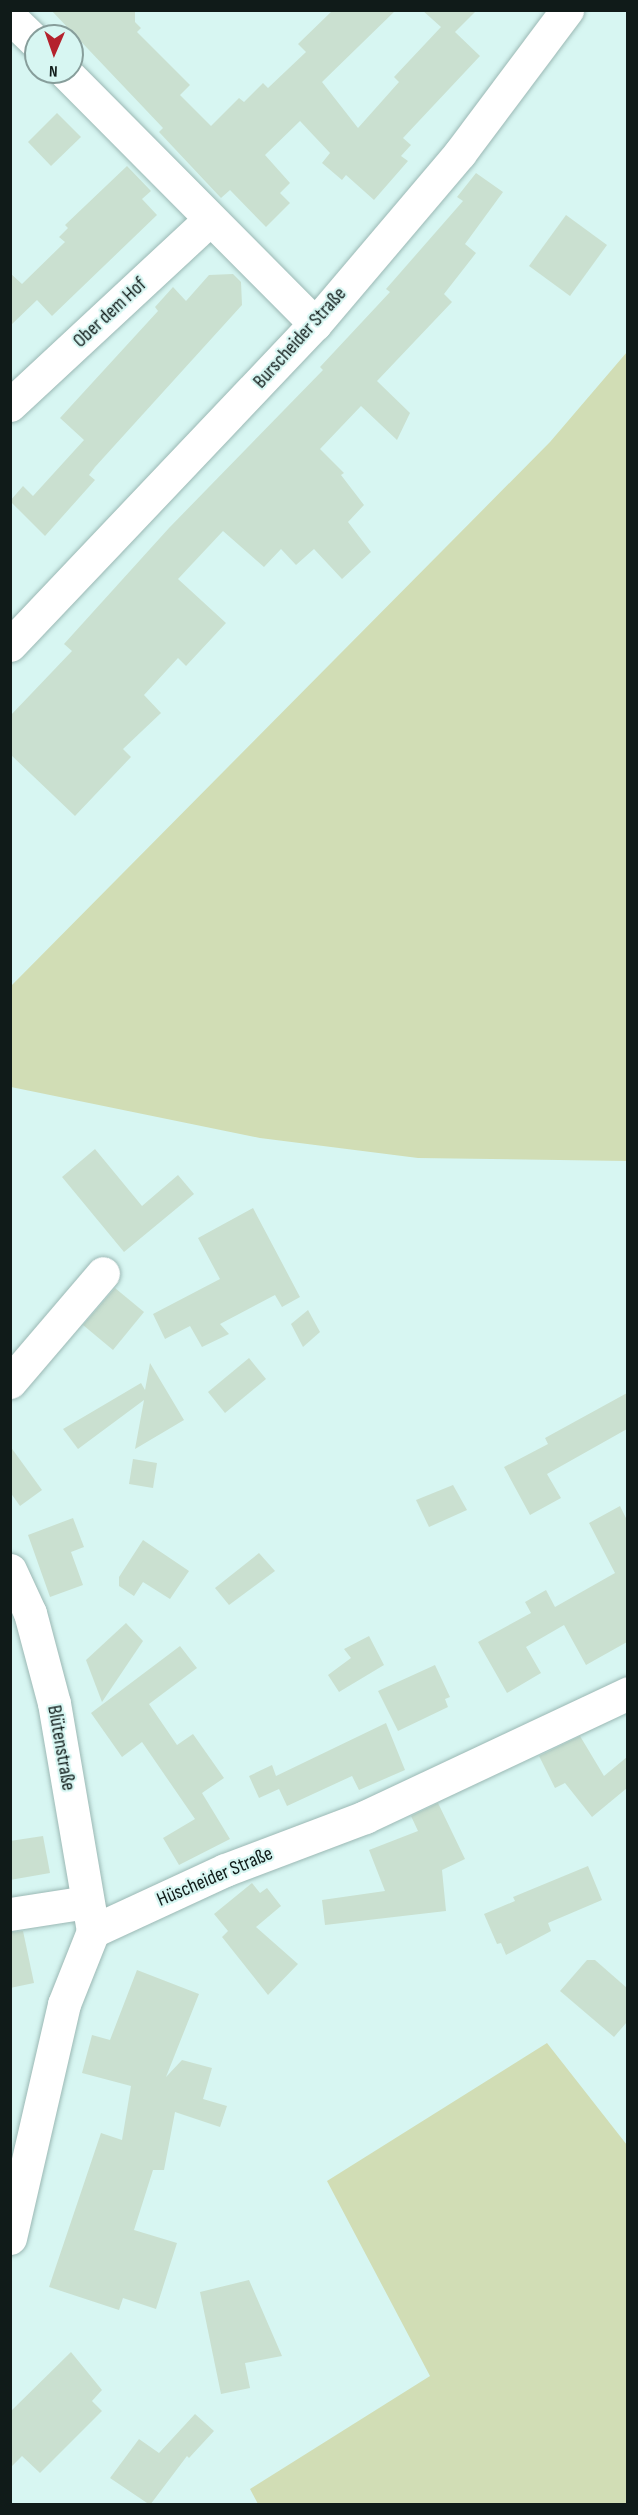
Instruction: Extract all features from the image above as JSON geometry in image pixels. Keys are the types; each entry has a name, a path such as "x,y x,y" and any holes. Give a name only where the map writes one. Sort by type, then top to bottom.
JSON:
{"street":[{"name":"Burscheider Straße","path":"10,645 315,324 460,153 567,10"},
{"path":"10,17 24,30"},
{"path":"77,84 209,220 315,324"},
{"name":"Ober dem Hof","path":"10,405 209,220"},
{"path":"10,1382 103,1273"},
{"name":"Blütenstraße","path":"10,1570 30,1613 54,1702 90,1917"},
{"name":"Hüscheider Straße","path":"10,1914 90,1917 225,1870 365,1817 627,1693"},
{"path":"10,2238 64,2004 90,1917"}],"green space":[{"path":"627,352 627,1161 418,1158 260,1138 11,1087 11,986 550,442"},
{"path":"547,2043 627,2145 627,2504 258,2504 250,2489 430,2376 327,2181"}],"building":[{"path":"51,10 135,10 135,22 141,28 137,32 190,85 180,95 211,126 239,98 244,102 263,83 268,88 306,52 298,44 333,10 396,10 322,82 358,128 399,82 394,77 441,27 422,10 477,10 455,32 480,56 403,138 411,145 401,156 408,161 374,200 346,175 342,180 322,163 330,153 300,121 265,155 290,183 280,193 290,203 266,227 230,190 221,198 159,132 163,128 84,45 84,24 64,24"},
{"path":"57,113 81,137 51,166 28,142"},
{"path":"127,166 151,191 142,199 157,215 52,316 37,300 10,326 10,273 22,284 65,242 59,237 68,228 65,225"},
{"path":"476,173 503,192 465,244 476,253 444,294 452,302 377,381 410,413 397,440 361,406 320,449 344,473 341,475 364,505 348,522 371,552 342,579 314,549 296,565 281,549 264,567 223,531 178,579 226,623 186,666 178,658 144,695 161,713 123,749 131,757 75,816 10,754 10,716 72,651 64,644 169,528 323,370 320,367 390,292 386,289 463,201 457,197"},
{"path":"566,215 607,245 570,296 529,266"},
{"path":"233,274 241,282 242,305 95,467 89,475 95,480 45,536 10,501 23,486 33,496 84,440 60,418 158,311 155,307 173,287 186,301 209,275"},
{"path":"95,1149 142,1206 178,1175 194,1194 124,1252 62,1177"},
{"path":"253,1208 300,1297 282,1307 275,1295 220,1324 229,1334 202,1347 190,1326 165,1339 153,1314 220,1279 198,1238"},
{"path":"115,1288 144,1312 113,1350 83,1325"},
{"path":"308,1310 320,1332 303,1347 291,1324"},
{"path":"249,1358 266,1379 225,1413 208,1392"},
{"path":"150,1363 184,1420 135,1449 144,1400 78,1449 63,1429 141,1383 145,1390"},
{"path":"627,1393 627,1429 547,1474 561,1498 530,1515 504,1467 548,1444 545,1438"},
{"path":"10,1446 42,1490 20,1506 10,1492"},
{"path":"133,1459 157,1463 153,1488 129,1484"},
{"path":"453,1485 467,1510 429,1527 416,1500"},
{"path":"620,1506 627,1520 627,1642 586,1665 564,1625 526,1647 541,1673 507,1693 478,1642 531,1613 525,1602 546,1590 555,1607 615,1573 589,1523"},
{"path":"73,1518 84,1547 71,1552 83,1585 50,1597 28,1535"},
{"path":"143,1540 189,1571 170,1599 143,1582 134,1596 119,1586 119,1577"},
{"path":"259,1553 275,1571 229,1605 215,1588"},
{"path":"126,1623 143,1641 102,1702 86,1660"},
{"path":"369,1636 384,1665 339,1692 328,1675 351,1658 344,1649"},
{"path":"180,1646 197,1668 149,1704 177,1745 193,1734 224,1778 202,1793 230,1839 179,1865 163,1838 195,1819 142,1742 122,1757 91,1713"},
{"path":"435,1665 450,1697 445,1699 448,1707 398,1731 378,1691"},
{"path":"386,1723 405,1770 359,1790 352,1776 287,1806 279,1789 259,1798 249,1776 272,1765 276,1776"},
{"path":"580,1736 604,1776 627,1757 627,1788 592,1817 565,1783 555,1788 539,1756"},
{"path":"438,1803 465,1859 442,1870 446,1911 325,1925 322,1900 385,1891 369,1850 418,1831 411,1816"},
{"path":"43,1836 50,1873 10,1880 10,1841"},
{"path":"588,1866 602,1900 548,1923 551,1931 506,1955 501,1943 497,1944 484,1914 515,1901 513,1897"},
{"path":"252,1883 260,1893 267,1888 281,1906 256,1927 298,1964 268,1995 222,1937 228,1931 214,1914"},
{"path":"23,1931 34,1983 10,1988 10,1932"},
{"path":"587,1960 595,1960 627,1988 627,2022 614,2037 560,1991"},
{"path":"137,1970 199,1994 166,2077 182,2060 212,2068 203,2099 227,2106 220,2127 175,2112 164,2170 153,2170 134,2230 177,2243 156,2309 123,2298 119,2310 49,2287 101,2133 122,2140 131,2086 82,2073 92,2035 110,2040"},
{"path":"249,2280 282,2356 245,2363 250,2388 221,2394 200,2292"},
{"path":"71,2352 102,2390 92,2401 102,2411 40,2473 22,2456 10,2468 10,2412"},
{"path":"195,2414 214,2431 189,2458 187,2456 150,2505 110,2478 139,2439 159,2453"}]}
